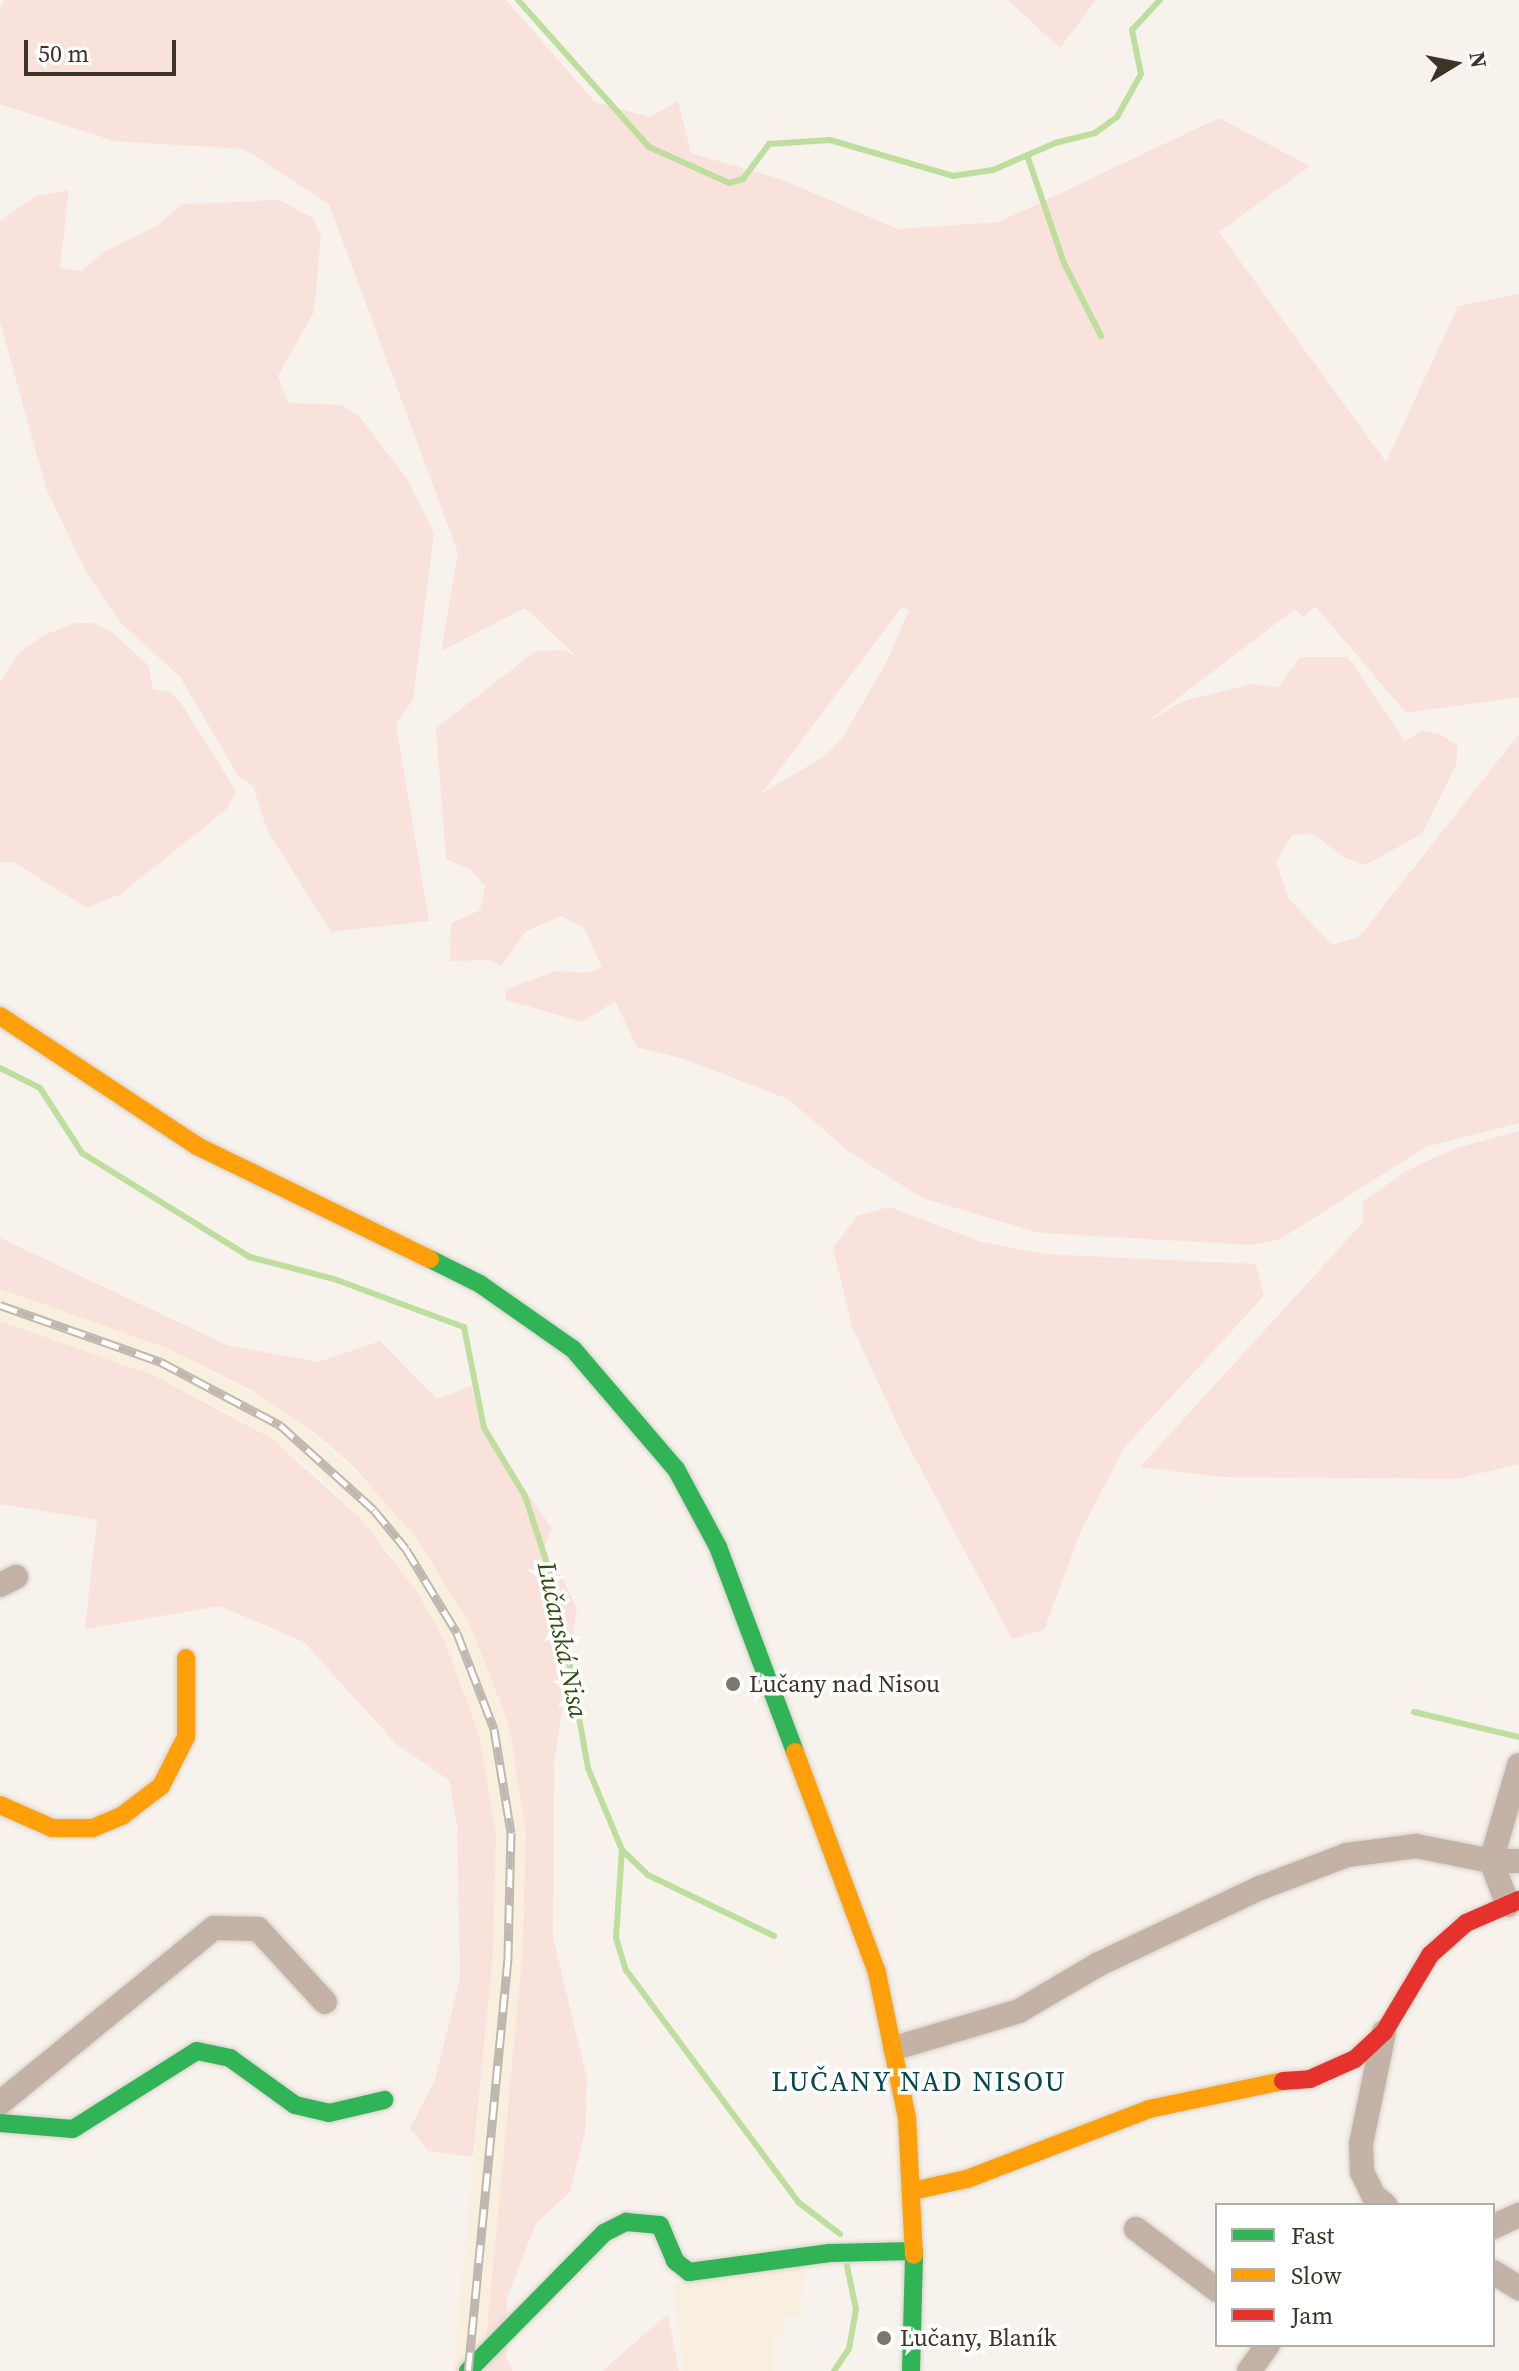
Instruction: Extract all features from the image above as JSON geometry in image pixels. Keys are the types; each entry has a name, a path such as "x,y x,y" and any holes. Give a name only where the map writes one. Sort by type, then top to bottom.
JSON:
{"street":[{"path":"0,1016 197,1146 480,1284 573,1349 676,1469 718,1547 855,1911 895,2048 912,2191 911,2371"},
{"path":"0,1805 52,1828 93,1828 123,1815 161,1786 186,1737 186,1658"},
{"path":"912,2191 967,2179 1149,2109 1257,2083 1310,2079 1355,2059 1384,2032 1430,1955 1466,1923 1514,1902 1491,1861 1519,1765"},
{"path":"895,2048 1019,2011 1097,1965 1260,1888 1347,1855 1416,1846 1491,1861 1519,1861"},
{"path":"0,2103 214,1928 258,1929 325,2002"},
{"path":"1383,2203 1373,2195 1362,2172 1361,2144 1384,2032"},
{"path":"0,2123 73,2129 197,2051 230,2058 295,2105 329,2113 384,2100"},
{"path":"1495,2226 1519,2215"},
{"path":"468,2371 604,2233 626,2222 660,2225 675,2261 689,2272 830,2253 914,2251"},
{"path":"1136,2229 1215,2288"},
{"path":"1495,2273 1519,2288"},
{"path":"1249,2371 1267,2347"}],"shaded area":[{"path":"5,0 506,0 595,102 650,117 678,101 691,153 783,180 898,229 999,222 1219,118 1310,166 1219,232 1386,462 1458,306 1519,294 1519,697 1406,713 1315,606 1303,618 1295,609 1148,721 1183,701 1252,684 1279,687 1300,657 1348,657 1405,741 1421,731 1440,734 1458,745 1456,765 1422,834 1365,865 1343,857 1314,834 1292,835 1276,862 1289,899 1332,945 1359,937 1519,734 1519,1123 1426,1147 1279,1240 1251,1245 1040,1233 922,1198 847,1150 788,1099 684,1059 637,1047 615,1001 583,1022 506,1000 505,990 555,971 587,973 602,968 584,928 562,916 526,931 501,966 490,960 450,961 451,924 480,910 485,886 471,870 446,859 436,728 536,651 565,650 577,657 525,608 441,651 458,553 329,204 244,149 114,141 0,104 0,8","holes":["902,607 909,610 886,663 843,737 825,756 762,793"]},
{"path":"1008,0 1096,0 1060,48"},
{"path":"69,190 60,268 82,271 105,251 155,227 183,204 279,200 313,218 321,236 314,312 278,376 288,403 342,405 360,417 408,480 434,533 413,700 396,724 429,921 331,932 267,830 253,786 239,777 180,677 121,623 85,570 46,488 0,322 0,221 36,196"},
{"path":"74,623 93,623 112,632 148,665 153,689 170,692 181,703 236,791 228,808 121,894 87,908 13,862 0,862 0,683 17,655 42,636"},
{"path":"1519,1131 1519,1464 1457,1479 1223,1477 1140,1467 1364,1221 1362,1202 1408,1170 1453,1149"},
{"path":"889,1207 982,1242 1045,1254 1256,1264 1264,1296 1124,1448 1081,1531 1044,1630 1012,1639 902,1434 852,1327 833,1248 857,1216"},
{"path":"0,1238 227,1345 318,1362 380,1341 437,1399 471,1386 497,1452 552,1528 541,1556 555,1564 577,1608 554,1765 553,1937 587,2079 585,2132 570,2192 536,2223 507,2298 506,2357 513,2371 483,2371 522,1959 526,1832 509,1725 471,1627 418,1540 351,1464 315,1433 253,1391 167,1348 0,1289"},
{"path":"0,1289 167,1348 288,1412 385,1500 418,1540 471,1627 509,1725 526,1832 522,1959 483,2371 453,2371 493,1956 496,1834 479,1734 444,1640 394,1558 330,1486 296,1457 238,1418 155,1376 0,1321"},
{"path":"0,1321 155,1376 271,1438 362,1520 417,1592 444,1640 479,1734 496,1834 493,1956 473,2157 428,2151 410,2128 435,2080 460,1978 457,1826 449,1780 396,1744 304,1642 220,1606 85,1629 97,1520 0,1504"},
{"path":"805,2263 800,2317 783,2316 783,2338 773,2336 773,2371 684,2371 673,2284"},
{"path":"668,2314 679,2371 602,2371"}],"waterway":[{"path":"518,0 649,147 729,183 743,179 769,144 830,140 953,176 993,170 1055,143 1095,133 1117,117 1141,74 1132,30 1160,0"},
{"path":"1027,155 1064,263 1101,336"},
{"name":"Lučanská Nisa","path":"0,1068 40,1088 82,1153 250,1257 334,1279 464,1327 484,1428 525,1496 557,1594 588,1768 622,1850 616,1938 626,1970 798,2202 840,2234"},
{"path":"1414,1712 1519,1737"},
{"path":"622,1850 648,1875 774,1936"},
{"name":"Lučanská Nisa","path":"834,2371 849,2349 856,2309 847,2266"}],"railway":[{"path":"0,1305 161,1362 280,1425 374,1510 406,1549 457,1633 494,1729 511,1833 508,1958 468,2371"}],"traffic: fast":[{"path":"430,1259 480,1284 573,1349 676,1469 718,1547 795,1752"},
{"path":"0,2123 73,2129 197,2051 230,2058 295,2105 329,2113 384,2100"},
{"path":"468,2371 604,2233 626,2222 660,2225 675,2261 689,2272 830,2253 914,2251"},
{"path":"911,2371 914,2255"}],"traffic: slow":[{"path":"0,1016 197,1146 430,1259"},
{"path":"0,1805 52,1828 93,1828 123,1815 161,1786 186,1737 186,1658"},
{"path":"795,1752 877,1973 907,2118 914,2255"},
{"path":"912,2191 967,2179 1149,2109 1283,2081"}],"traffic: jam":[{"path":"1283,2081 1310,2079 1355,2059 1384,2032 1430,1955 1466,1923 1519,1900"}],"place":[{"name":"Lučany nad Nisou","path":"733,1684"},
{"name":"Lučany, Blaník","path":"884,2338"}],"district":[{"name":"LUČANY NAD NISOU","path":"919,2081"}]}
